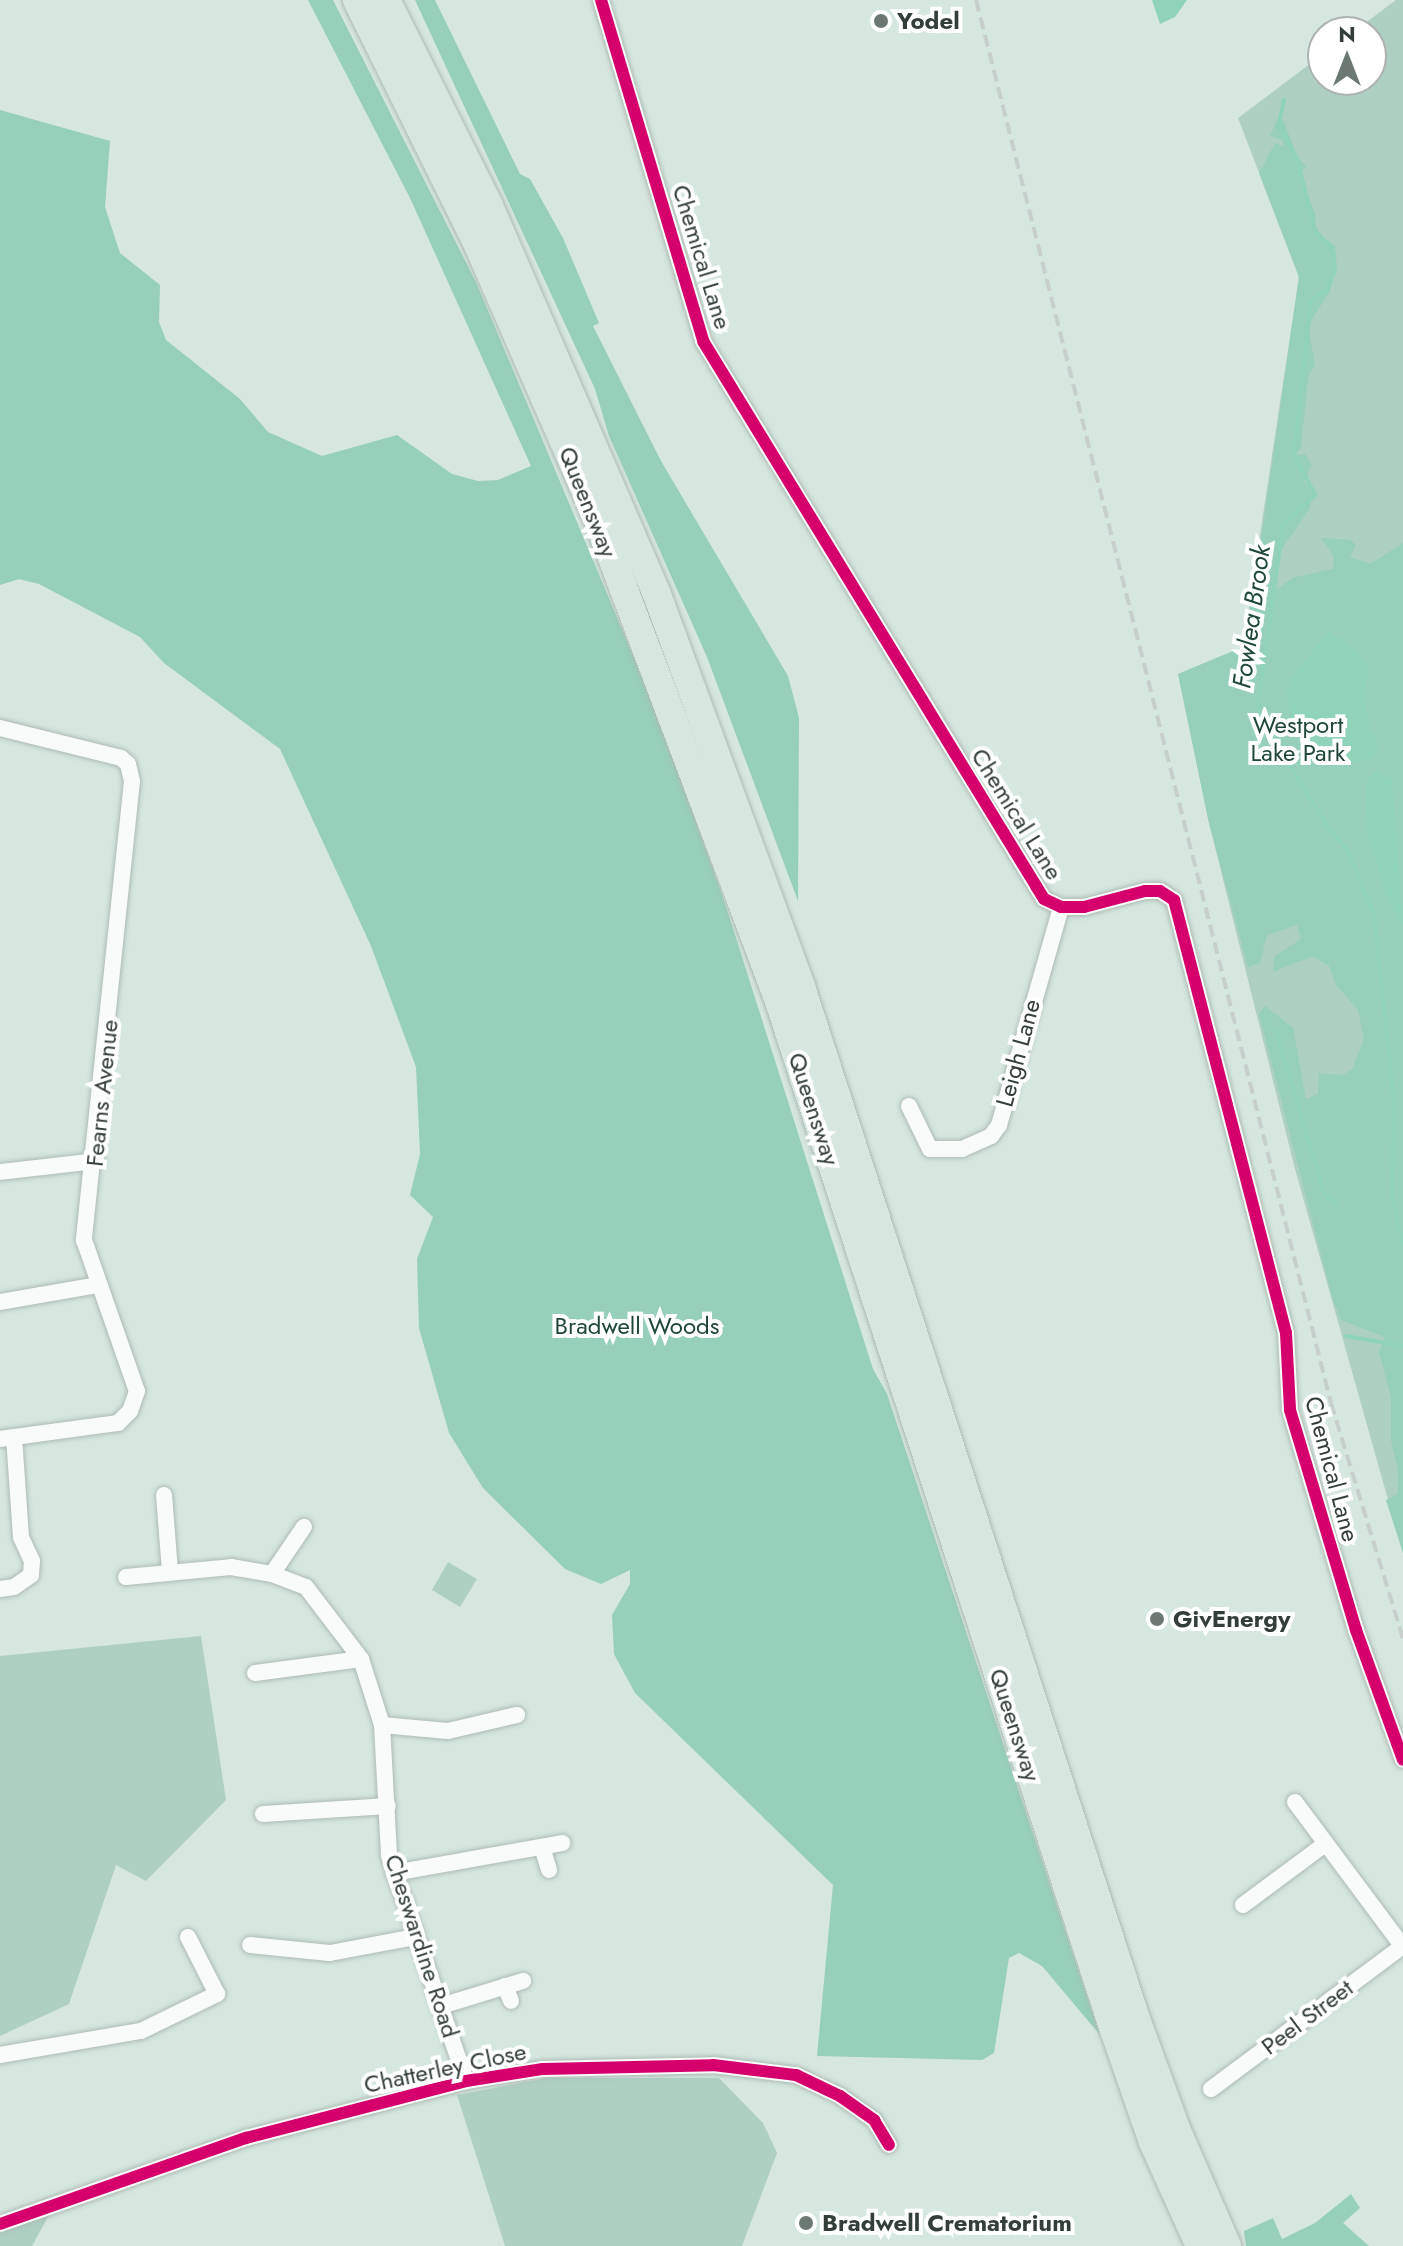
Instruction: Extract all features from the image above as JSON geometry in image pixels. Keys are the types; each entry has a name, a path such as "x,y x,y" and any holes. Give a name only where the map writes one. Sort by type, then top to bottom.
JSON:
{"highway":[{"path":"347,0 424,130"},
{"name":"Queensway","path":"357,0 424,130 597,518 779,1001 1114,2030 1153,2142 1200,2246"},
{"name":"Queensway","path":"386,0 489,206 605,468 656,592 801,987 1136,2019 1177,2131 1227,2246"},
{"path":"406,0 558,326 605,468"}],"street":[{"name":"Chemical Lane","path":"601,0 703,341 1044,899 1061,907 1084,907 1145,891 1160,891 1174,900 1286,1333 1290,1410 1356,1630 1403,1760"},
{"name":"Fearns Avenue","path":"0,728 121,758 128,764 132,781 96,1161 84,1240 97,1285 137,1391 130,1411 118,1423 7,1438"},
{"name":"Leigh Lane","path":"909,1106 930,1149 962,1149 991,1136 999,1125 1061,907"},
{"path":"0,1172 96,1161"},
{"path":"0,1302 97,1285"},
{"path":"0,1589 14,1587 31,1575 32,1561 21,1537 7,1438"},
{"path":"164,1495 170,1571"},
{"path":"272,1574 304,1527"},
{"name":"Cheswardine Road","path":"126,1577 231,1567 272,1574 306,1587 361,1659 382,1725 394,1873 466,2081"},
{"path":"255,1673 361,1659"},
{"path":"382,1725 448,1731 517,1715"},
{"path":"1295,1802 1403,1947"},
{"path":"263,1814 388,1806"},
{"path":"394,1873 562,1843"},
{"path":"1243,1905 1325,1844"},
{"path":"542,1847 549,1870"},
{"path":"0,2055 141,2031 217,1994 188,1937"},
{"path":"250,1945 330,1953 415,1937"},
{"name":"Peel Street","path":"1211,2089 1403,1947"},
{"path":"441,2006 508,1994 523,1981"},
{"name":"Chatterley Close","path":"0,2224 246,2138 466,2081 543,2069 764,2069 796,2075 840,2096 874,2120 889,2145"}],"green space":[{"name":"Bradwell Woods","path":"308,0 333,0 476,282 656,710 723,897 873,1369 887,1394 1100,2035 1042,1966 1019,1953 1009,1958 994,2053 982,2060 817,2056 833,1885 635,1693 614,1654 612,1615 630,1584 630,1570 601,1584 565,1569 483,1488 449,1433 419,1328 417,1259 433,1217 410,1195 420,1154 416,1067 371,946 280,749 164,663 140,637 39,584 19,579 0,585 0,110 110,141 105,207 120,253 160,285 159,322 166,340 240,399 268,432 322,456 397,435 452,474 478,481 498,480 531,466 410,198"},
{"path":"415,0 435,0 520,174 530,179 563,238 599,323 593,326 661,461 788,676 799,718 798,901 707,657 609,436 595,389"},
{"name":"Westport Lake Park","path":"1396,0 1403,0 1403,1553 1295,1169 1209,823 1178,674 1243,647 1299,277 1238,118 1307,66 1307,96 1387,96 1387,16 1374,16"},
{"name":"Westport Lake Park","path":"1277,120 1284,121 1297,157 1306,166 1300,175 1316,216 1314,225 1337,255 1330,291 1308,326 1315,364 1308,378 1301,448 1295,455 1305,454 1312,465 1304,481 1312,493 1310,508 1281,550 1276,589 1295,577 1333,569 1334,557 1321,538 1350,540 1356,545 1350,557 1370,564 1403,543 1403,1553 1386,1500 1398,1494 1398,1469 1391,1441 1391,1397 1379,1352 1385,1337 1341,1320 1332,1297 1259,1014 1265,1006 1293,1028 1306,1099 1318,1094 1319,1073 1343,1075 1352,1069 1364,1039 1358,1010 1336,985 1329,966 1313,956 1273,972 1274,957 1301,939 1297,925 1267,935 1260,963 1248,967 1209,823 1178,674 1243,647 1254,589 1299,277 1259,173 1275,143 1284,147 1282,140 1270,136"},
{"path":"448,1562 477,1579 460,1607 432,1590"},
{"path":"201,1636 226,1800 146,1881 116,1865 69,2004 0,2036 0,1656"},
{"path":"547,2078 719,2078 763,2123 777,2153 742,2246 505,2246 457,2095"},
{"path":"1351,2194 1360,2208 1343,2223 1369,2246 1246,2246 1244,2231 1273,2218 1282,2239 1315,2223"},
{"path":"49,2215 32,2246 0,2246 0,2232"}],"shaded area":[{"path":"1152,0 1187,0 1175,17 1160,24"},
{"path":"1328,631 1356,650 1369,669 1364,697 1370,730 1379,745 1374,757 1346,765 1309,745 1293,722 1286,694 1292,678"},
{"path":"1376,770 1392,779 1403,927 1385,891 1367,833 1366,783"}],"waterway":[{"name":"Fowlea Brook","path":"1284,100 1279,124 1297,159 1316,234 1333,248 1335,271 1327,289 1311,301 1294,454 1315,495 1283,526 1258,705 1260,716 1329,829 1348,851 1374,915 1394,1101 1392,1197 1403,1244"},
{"path":"1276,1031 1325,1196 1337,1203"},
{"path":"1346,1336 1403,1346"}],"railway":[{"path":"976,0 1331,1403 1403,1638"}],"cycle path":[{"path":"601,0 703,341 1044,899 1061,907 1084,907 1145,891 1160,891 1174,900 1286,1333 1290,1410 1356,1630 1403,1760"},
{"path":"0,2224 246,2138 466,2081 543,2069 713,2065 796,2075 840,2096 874,2120 889,2145"}],"place":[{"name":"Yodel","path":"881,21"},
{"name":"GivEnergy","path":"1157,1619"},
{"name":"Bradwell Crematorium","path":"806,2223"}]}
